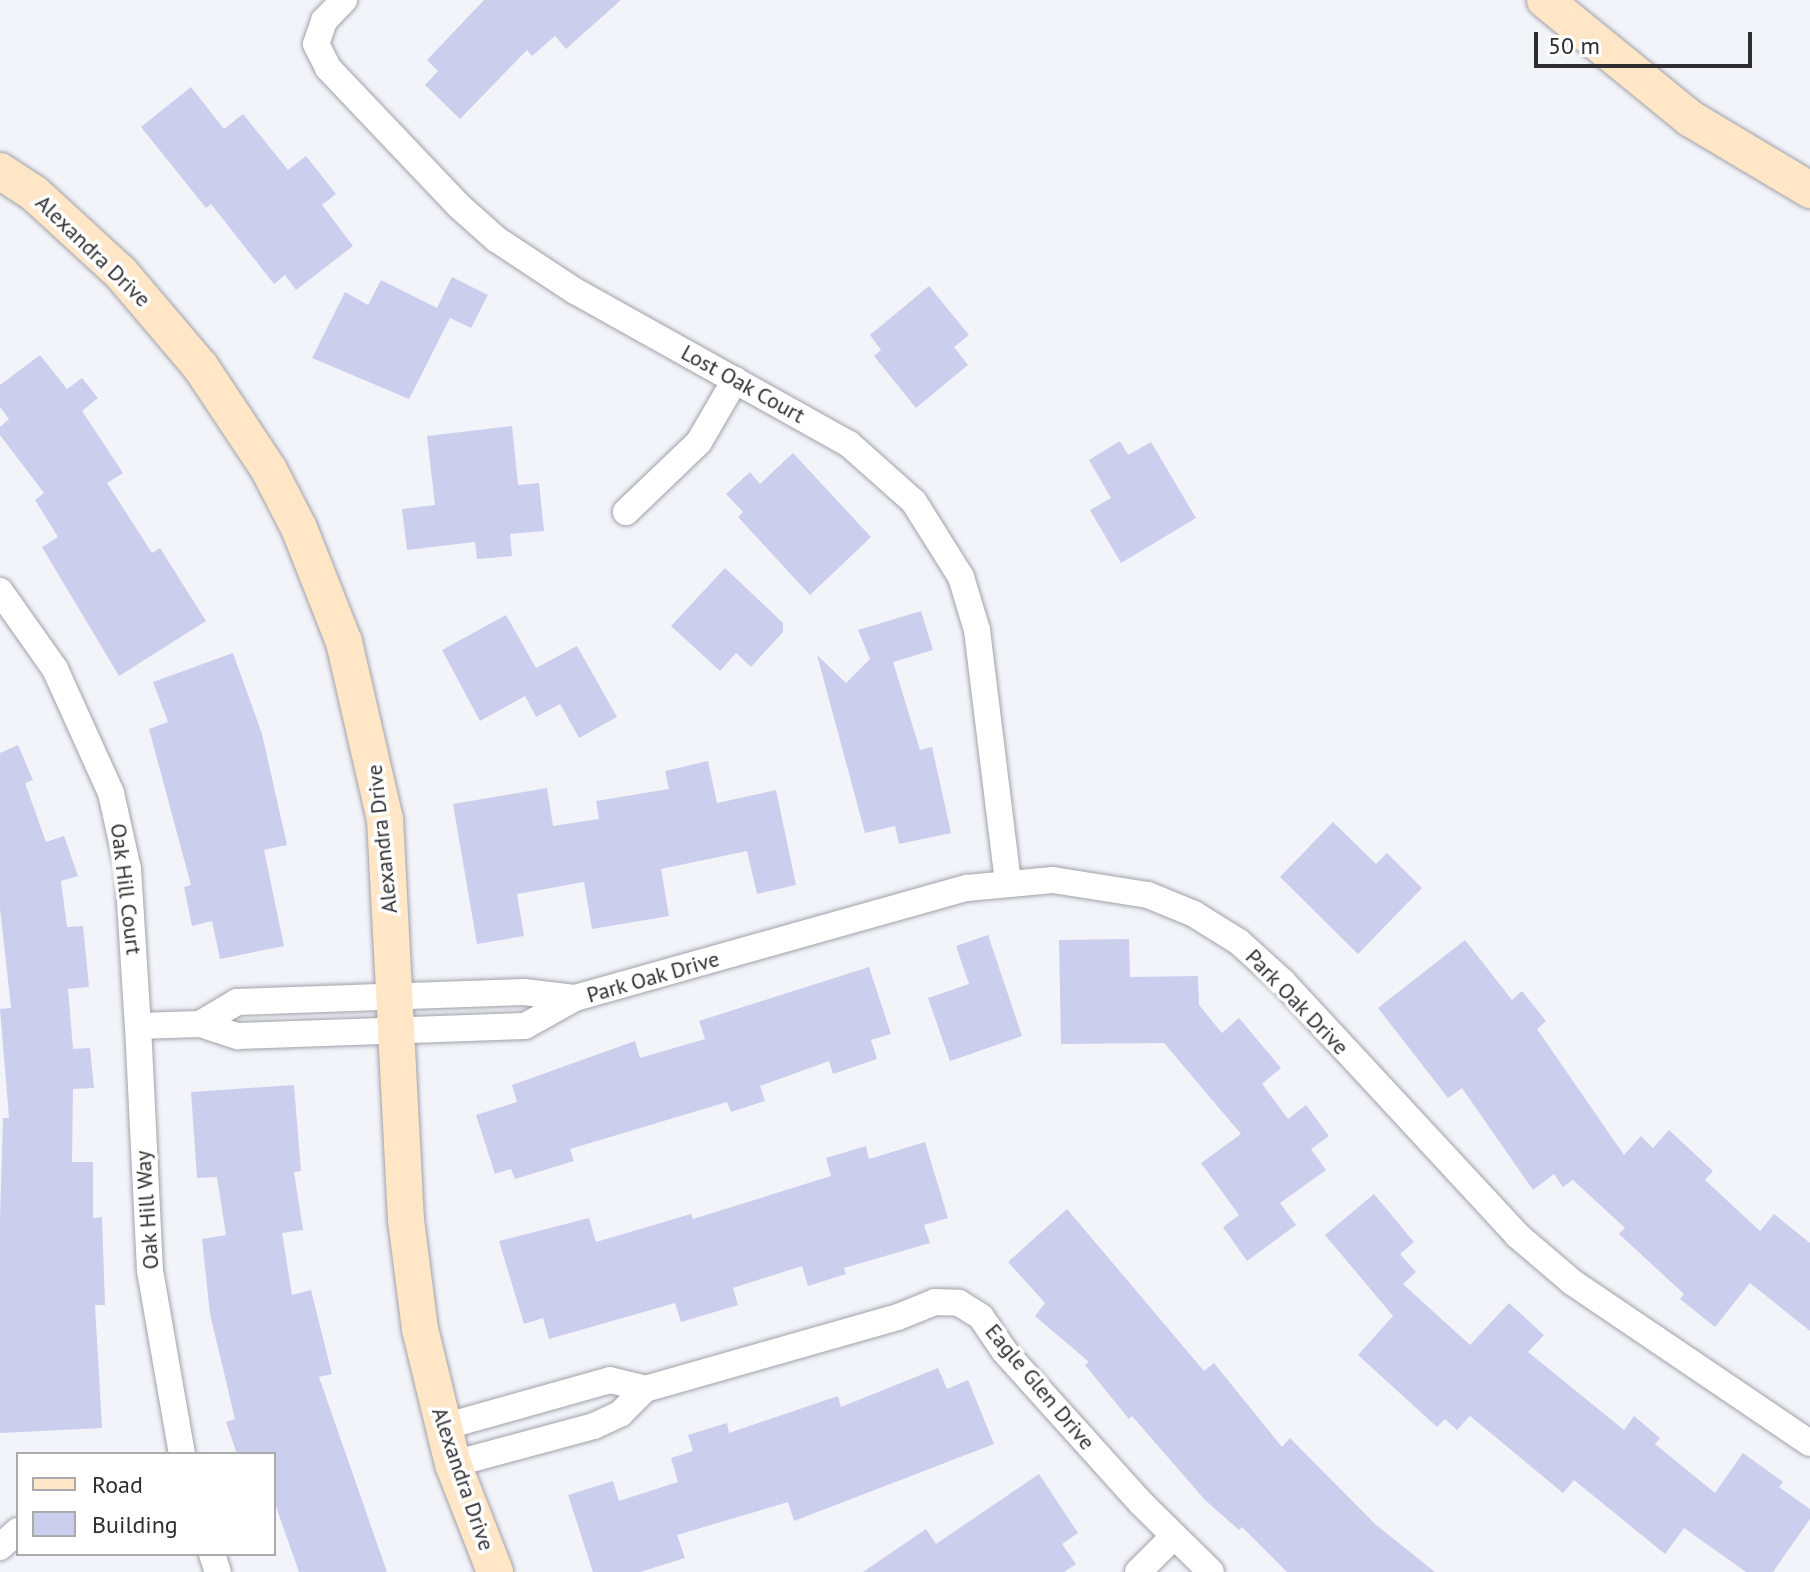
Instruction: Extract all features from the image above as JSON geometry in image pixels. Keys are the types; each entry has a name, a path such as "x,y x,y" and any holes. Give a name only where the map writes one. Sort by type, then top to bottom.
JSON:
{"street":[{"name":"Lost Oak Court","path":"344,0 324,21 316,44 328,68 425,173 536,267 849,444 914,502 938,535 961,577 977,630 1008,881"},
{"path":"1545,0 1691,119 1810,190"},
{"name":"Alexandra Drive","path":"0,171 76,230 156,312 236,417 299,528 344,642 375,759 385,819 411,1273 453,1464 495,1572"},
{"path":"626,512 699,442 735,380"},
{"name":"Oak Hill Court","path":"0,591 55,669 111,793 128,869 138,1026"},
{"name":"Park Oak Drive","path":"395,1014 481,1028 525,1026 575,998 1008,881 1106,886 1148,895 1194,914 1239,942 1283,982 1517,1235 1572,1282 1810,1443"},
{"path":"480,993 481,1028"},
{"name":"Park Oak Drive","path":"395,1014 480,993 575,998"},
{"path":"200,1024 237,1002 292,1000 395,1014"},
{"path":"292,1000 294,1034"},
{"path":"138,1026 200,1024 238,1036 294,1034 395,1014"},
{"name":"Oak Hill Way","path":"138,1026 150,1271 176,1452"},
{"name":"Eagle Glen Drive","path":"453,1464 554,1437 620,1414 645,1389 898,1317 935,1302 959,1303 981,1317 1005,1352 1174,1536 1211,1572"},
{"name":"Eagle Glen Drive","path":"443,1427 610,1380 645,1389"},
{"path":"542,1397 554,1437"},
{"path":"0,1547 16,1533"},
{"path":"1138,1572 1174,1536"}],"building":[{"path":"484,0 621,0 566,49 555,36 532,56 527,50 460,119 425,85 438,71 427,60"},
{"path":"191,87 224,129 243,114 288,170 306,156 336,194 322,205 353,246 296,290 285,275 274,284 211,204 206,208 141,127"},
{"path":"452,277 488,295 471,328 450,318 409,399 312,358 345,292 368,305 381,280 437,308"},
{"path":"929,286 969,335 954,347 968,365 916,408 874,356 881,350 870,335"},
{"path":"40,355 67,389 82,378 98,398 82,411 123,473 107,483 152,553 160,548 206,621 119,676 42,547 58,537 35,500 44,493 0,435 0,427 9,419 0,407 0,385"},
{"path":"512,426 518,485 539,483 544,531 510,534 512,556 477,559 475,542 407,550 402,509 435,505 427,436"},
{"path":"1120,441 1128,455 1151,442 1196,518 1121,563 1090,510 1111,498 1089,460"},
{"path":"793,453 871,537 810,595 738,517 743,512 726,494 750,472 760,484"},
{"path":"725,568 783,623 783,632 751,667 736,653 720,671 671,626"},
{"path":"921,611 933,650 893,662 920,750 932,747 951,833 899,844 895,826 865,833 817,655 846,683 870,659 858,630"},
{"path":"506,615 536,668 577,646 617,717 579,738 560,704 536,717 525,696 480,721 442,650"},
{"path":"233,653 262,734 287,845 264,850 284,946 220,959 212,921 192,926 184,887 191,885 149,729 168,722 153,682"},
{"path":"18,745 33,780 25,783 46,842 64,836 78,876 61,881 67,927 83,926 89,987 68,989 73,1049 90,1048 94,1088 73,1089 72,1162 93,1162 93,1218 102,1217 105,1305 95,1305 102,1428 0,1433 0,1220 3,1118 9,1118 0,1009 11,1008 0,908 0,753"},
{"path":"708,761 717,803 776,790 796,885 757,894 747,851 661,869 669,916 592,929 584,882 517,894 524,936 477,944 453,804 547,788 553,826 599,819 596,801 669,789 665,771"},
{"path":"1333,822 1376,864 1387,853 1422,888 1358,954 1280,877"},
{"path":"988,935 1022,1036 950,1061 928,998 969,984 956,946"},
{"path":"1129,939 1130,977 1198,976 1199,1005 1222,1033 1239,1018 1281,1068 1262,1084 1288,1119 1306,1105 1329,1136 1311,1149 1326,1170 1280,1203 1296,1225 1247,1261 1223,1227 1239,1215 1201,1163 1241,1134 1164,1043 1061,1044 1059,940"},
{"path":"1465,940 1512,1000 1522,991 1546,1021 1537,1029 1624,1155 1641,1136 1653,1148 1669,1130 1713,1171 1705,1180 1760,1231 1774,1214 1810,1243 1810,1331 1750,1283 1715,1327 1680,1299 1684,1294 1619,1234 1625,1228 1573,1180 1563,1187 1554,1174 1533,1190 1462,1088 1448,1098 1378,1008"},
{"path":"869,967 891,1034 871,1040 877,1059 833,1074 829,1061 760,1086 765,1101 731,1112 727,1102 570,1149 574,1161 515,1179 511,1169 495,1174 476,1115 517,1102 512,1085 635,1041 640,1058 705,1039 699,1021"},
{"path":"294,1085 301,1171 294,1172 303,1230 282,1233 292,1295 311,1290 332,1374 319,1377 387,1572 299,1572 276,1507 276,1452 236,1452 226,1422 235,1419 210,1314 202,1239 226,1235 217,1177 197,1178 191,1092"},
{"path":"925,1142 948,1218 924,1225 930,1243 844,1268 846,1274 808,1286 802,1266 733,1288 738,1305 681,1322 675,1303 549,1339 543,1318 524,1324 499,1241 589,1218 596,1242 691,1214 693,1219 831,1176 826,1158 866,1146 869,1159"},
{"path":"1374,1194 1414,1242 1400,1254 1416,1272 1403,1284 1470,1345 1509,1303 1544,1335 1528,1352 1624,1430 1634,1416 1660,1438 1655,1444 1715,1493 1743,1453 1783,1482 1779,1487 1810,1509 1810,1519 1773,1572 1746,1572 1684,1528 1665,1554 1574,1480 1563,1493 1470,1416 1457,1430 1445,1419 1437,1427 1358,1355 1393,1316 1325,1235"},
{"path":"1067,1209 1204,1371 1214,1363 1282,1447 1290,1438 1375,1524 1435,1572 1287,1572 1242,1527 1239,1530 1205,1500 1132,1416 1129,1419 1085,1365 1089,1362 1035,1316 1045,1303 1008,1262"},
{"path":"938,1368 947,1389 968,1380 994,1444 794,1521 788,1502 677,1535 685,1558 640,1572 593,1572 568,1495 613,1481 619,1501 678,1482 671,1458 693,1451 688,1435 727,1423 729,1433 838,1396 841,1407"},
{"path":"1039,1474 1078,1533 1062,1544 1076,1564 1064,1572 863,1572 926,1529 936,1544"}]}
